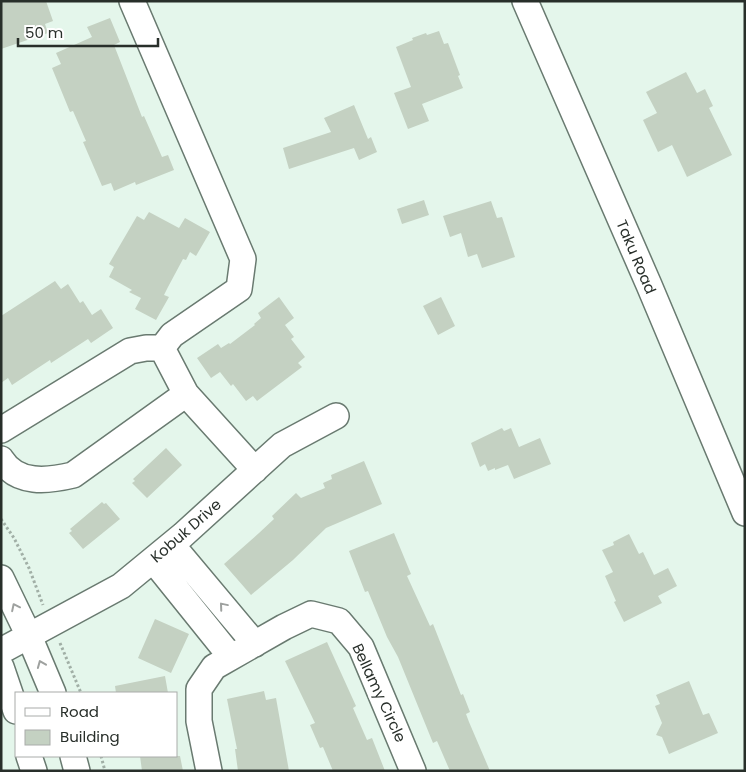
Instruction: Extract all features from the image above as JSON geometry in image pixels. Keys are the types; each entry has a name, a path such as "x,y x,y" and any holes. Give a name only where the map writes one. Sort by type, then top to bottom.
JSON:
{"street":[{"path":"132,1 243,259 239,289 172,335 162,348"},
{"name":"Taku Road","path":"525,1 745,513"},
{"path":"162,348 186,394 255,470"},
{"path":"1,430 130,351 162,348"},
{"path":"1,459 4,464 18,474 34,480 52,480 73,475 186,394"},
{"name":"Kobuk Drive","path":"1,651 121,586 172,545 282,445 336,416"},
{"path":"172,545 255,644"},
{"path":"152,560 231,657"},
{"path":"1,578 29,636 53,692"},
{"name":"Bellamy Circle","path":"209,771 199,721 199,689 214,667 311,614 339,620 361,647 413,771"},
{"path":"1,668 15,708"},
{"path":"29,757 34,771"},
{"path":"73,757 77,771"}],"path":[{"path":"1,519 14,538 29,568 42,602"},
{"path":"58,640 81,692"},
{"path":"101,757 106,771"}],"building":[{"path":"1,1 46,1 53,21 45,24 48,33 1,49"},
{"path":"110,18 120,42 114,45 142,117 144,116 162,157 168,155 174,170 136,185 135,182 114,191 111,183 102,186 83,142 86,141 73,111 70,112 52,68 61,64 56,53 92,37 87,27"},
{"path":"439,31 444,44 448,43 463,88 422,104 429,121 408,129 394,93 411,87 396,47 413,40 412,38"},
{"path":"686,72 697,93 705,89 713,106 709,108 732,155 687,177 672,145 658,152 643,120 657,113 646,92"},
{"path":"354,105 368,139 371,137 377,152 359,160 354,148 289,169 283,148 331,132 324,118"},
{"path":"424,200 429,215 402,224 397,209"},
{"path":"491,201 497,218 502,217 515,257 482,268 477,254 468,257 461,233 450,237 443,216"},
{"path":"149,212 179,228 185,218 210,232 196,256 190,252 186,260 183,259 164,295 169,297 156,320 135,309 141,298 129,292 132,290 109,277 114,267 109,264 137,216 144,220"},
{"path":"55,281 61,289 68,284 80,303 83,301 92,315 101,309 113,328 91,343 88,339 51,363 50,360 12,385 8,378 1,383 1,316"},
{"path":"279,297 294,318 285,325 294,337 291,339 305,357 298,363 302,367 257,401 253,396 246,401 233,384 231,386 220,372 211,378 197,358 218,344 221,348 230,344 255,325 261,318 258,313"},
{"path":"441,297 455,326 438,335 423,306"},
{"path":"502,428 504,431 511,428 519,447 540,438 551,464 514,479 508,465 488,471 485,464 480,467 471,443"},
{"path":"166,448 182,465 147,498 132,483 135,481 133,479"},
{"path":"364,461 382,504 326,528 293,560 251,595 224,564 274,519 272,516 296,493 301,498 325,488 323,483 332,479 331,475"},
{"path":"102,502 106,503 120,519 83,549 69,533 72,531 70,529"},
{"path":"394,533 411,574 407,576 430,626 433,624 461,695 463,694 470,712 466,714 490,771 450,771 437,741 433,743 398,657 387,637 368,591 365,592 349,551"},
{"path":"629,534 639,554 643,552 654,575 668,568 677,586 658,596 662,603 624,622 614,602 616,601 605,576 613,572 602,550 614,545 613,542"},
{"path":"155,619 189,634 171,673 138,658"},
{"path":"327,642 356,706 353,708 367,740 372,738 385,771 333,771 323,747 320,748 310,725 315,723 285,661"},
{"path":"165,676 168,692 116,692 115,686"},
{"path":"689,681 703,715 709,713 718,733 669,754 662,737 656,735 662,723 655,706 660,704 656,695"},
{"path":"264,691 266,700 276,698 289,771 238,771 235,749 237,749 227,699"},
{"path":"180,756 183,771 142,771 140,757"}]}
